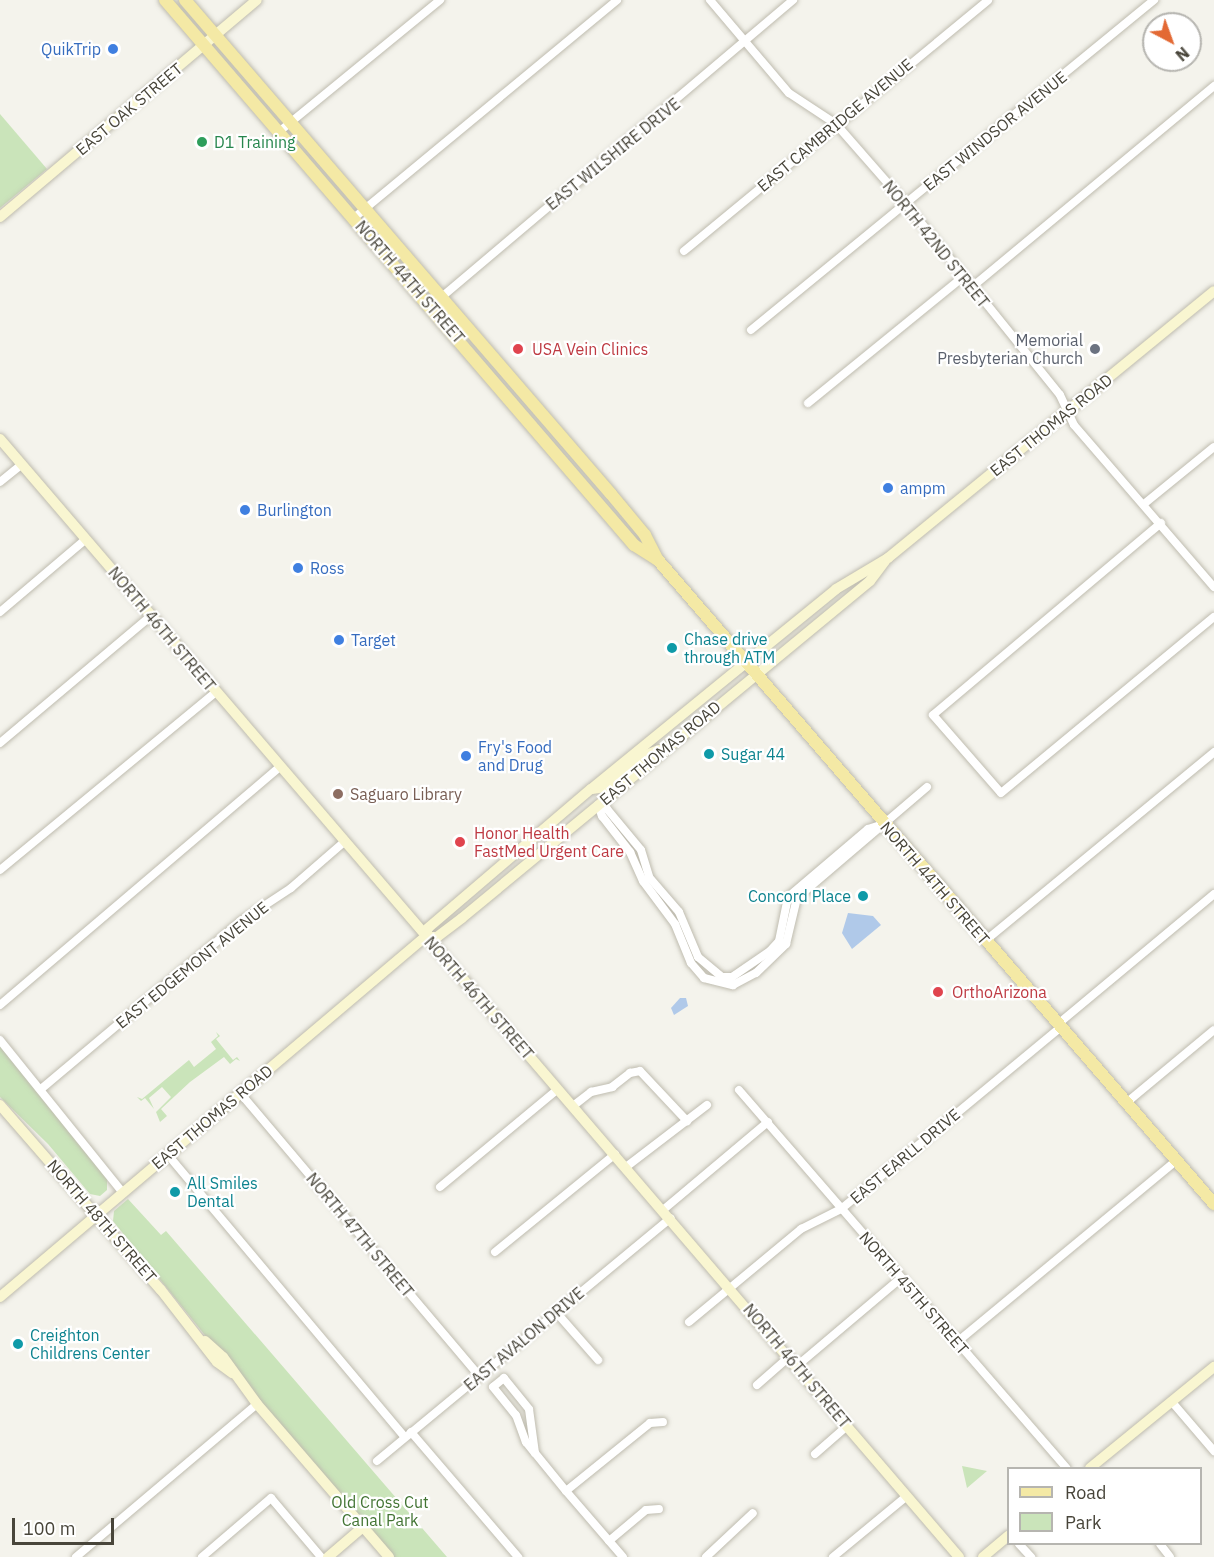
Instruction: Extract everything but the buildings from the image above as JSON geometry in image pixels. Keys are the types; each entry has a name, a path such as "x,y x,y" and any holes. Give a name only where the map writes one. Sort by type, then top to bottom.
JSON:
{"main road":[{"name":"NORTH 44TH STREET","path":"165,0 634,544 658,560"},
{"name":"NORTH 44TH STREET","path":"185,0 645,535 658,560 746,663 1214,1204"}],"street":[{"name":"EAST OAK STREET","path":"0,217 257,0"},
{"path":"280,131 440,0"},
{"path":"355,218 617,0"},
{"name":"NORTH 42ND STREET","path":"710,0 801,104 836,124 906,204 1059,395 1074,425 1214,587"},
{"name":"EAST WILSHIRE DRIVE","path":"431,306 794,0"},
{"name":"EAST CAMBRIDGE AVENUE","path":"684,251 988,0"},
{"name":"EAST WINDSOR AVENUE","path":"751,330 1154,0"},
{"path":"972,287 1214,86"},
{"path":"808,403 964,276"},
{"name":"EAST THOMAS ROAD","path":"425,937 437,937 538,855 870,581 888,558 1214,291"},
{"path":"476,358 487,349"},
{"name":"NORTH 46TH STREET","path":"0,438 343,843 798,1365 959,1557"},
{"path":"1144,504 1214,447"},
{"path":"0,482 22,464"},
{"path":"1161,524 933,715 1001,793 1214,617"},
{"path":"0,612 86,539"},
{"name":"EAST THOMAS ROAD","path":"0,1297 425,937 428,928 591,789 855,574 888,558"},
{"path":"1206,578 1214,570"},
{"path":"0,743 151,616"},
{"path":"0,870 216,692"},
{"path":"538,855 551,835 587,804 591,789 607,787 646,755 669,746"},
{"path":"985,941 1214,752"},
{"path":"0,1005 280,767"},
{"path":"598,805 607,809 641,850 649,877 679,912 698,957 722,977 732,976 770,951 779,941 788,897 868,829 884,824 927,787"},
{"name":"EAST EDGEMONT AVENUE","path":"41,1089 241,921 291,888 343,843"},
{"name":"EAST EARLL DRIVE","path":"689,1322 801,1229 841,1209 1214,894"},
{"path":"1126,1103 1214,1030"},
{"path":"0,1040 122,1192"},
{"path":"573,1106 591,1092 612,1088 630,1073 640,1071 687,1121"},
{"path":"440,1187 558,1089"},
{"name":"NORTH 45TH STREET","path":"739,1090 1065,1467"},
{"name":"NORTH 47TH STREET","path":"241,1094 479,1376"},
{"name":"NORTH 48TH STREET","path":"0,1105 202,1339 223,1357 232,1373 257,1404 389,1557"},
{"path":"626,1167 707,1105"},
{"name":"EAST AVALON DRIVE","path":"377,1461 556,1312 768,1122"},
{"path":"495,1252 615,1154"},
{"path":"168,1155 408,1435 518,1557"},
{"path":"957,1342 1176,1161"},
{"path":"798,1365 901,1278"},
{"path":"556,1312 598,1360"},
{"path":"757,1384 790,1356"},
{"path":"1094,1467 1214,1367"},
{"path":"535,1453 529,1409 504,1377 493,1387 516,1415 535,1453 623,1557"},
{"path":"1172,1402 1214,1451"},
{"path":"76,1557 257,1404"},
{"path":"566,1491 650,1423 663,1422"},
{"path":"815,1455 847,1426"},
{"path":"833,1557 908,1496"},
{"path":"202,1557 272,1498 321,1557"},
{"path":"609,1541 646,1510 659,1509"},
{"path":"706,1557 753,1513"},
{"path":"328,1557 363,1527"},
{"path":"982,1557 1007,1537"},
{"path":"1020,1545 1031,1557"},
{"path":"1161,1545 1170,1557"}],"green space":[{"path":"0,114 47,169 0,208"},
{"path":"216,1032 220,1036 216,1039 233,1060 237,1057 240,1061 236,1059 230,1064 224,1057 190,1082 161,1109 167,1116 160,1122 156,1112 171,1097 162,1087 149,1098 154,1109 145,1098 141,1101 137,1097 142,1099 189,1060 194,1067 216,1049 211,1042 218,1036"},
{"path":"0,1046 107,1179 107,1190 100,1196 90,1194 48,1144 0,1097"},
{"name":"Old Cross Cut Canal Park","path":"128,1199 161,1235 166,1231 447,1557 393,1557 208,1339 113,1221 114,1211"},
{"path":"962,1466 987,1471 967,1488"}],"water":[{"path":"848,913 873,916 881,925 852,949 842,933"},
{"path":"680,998 686,998 688,1006 674,1015 671,1008"}],"place":[{"name":"QuikTrip","path":"113,49"},
{"name":"D1 Training","path":"202,142"},
{"name":"USA Vein Clinics","path":"518,349"},
{"name":"Memorial Presbyterian Church","path":"1095,349"},
{"name":"ampm","path":"888,488"},
{"name":"Burlington","path":"245,510"},
{"name":"Ross","path":"298,568"},
{"name":"Target","path":"339,640"},
{"name":"Chase drive through ATM","path":"672,648"},
{"name":"Sugar 44","path":"709,754"},
{"name":"Fry's Food and Drug","path":"466,756"},
{"name":"Saguaro Library","path":"338,794"},
{"name":"Honor Health FastMed Urgent Care","path":"460,842"},
{"name":"Concord Place","path":"863,896"},
{"name":"OrthoArizona","path":"938,992"},
{"name":"All Smiles Dental","path":"175,1192"},
{"name":"Creighton Childrens Center","path":"18,1344"}]}
